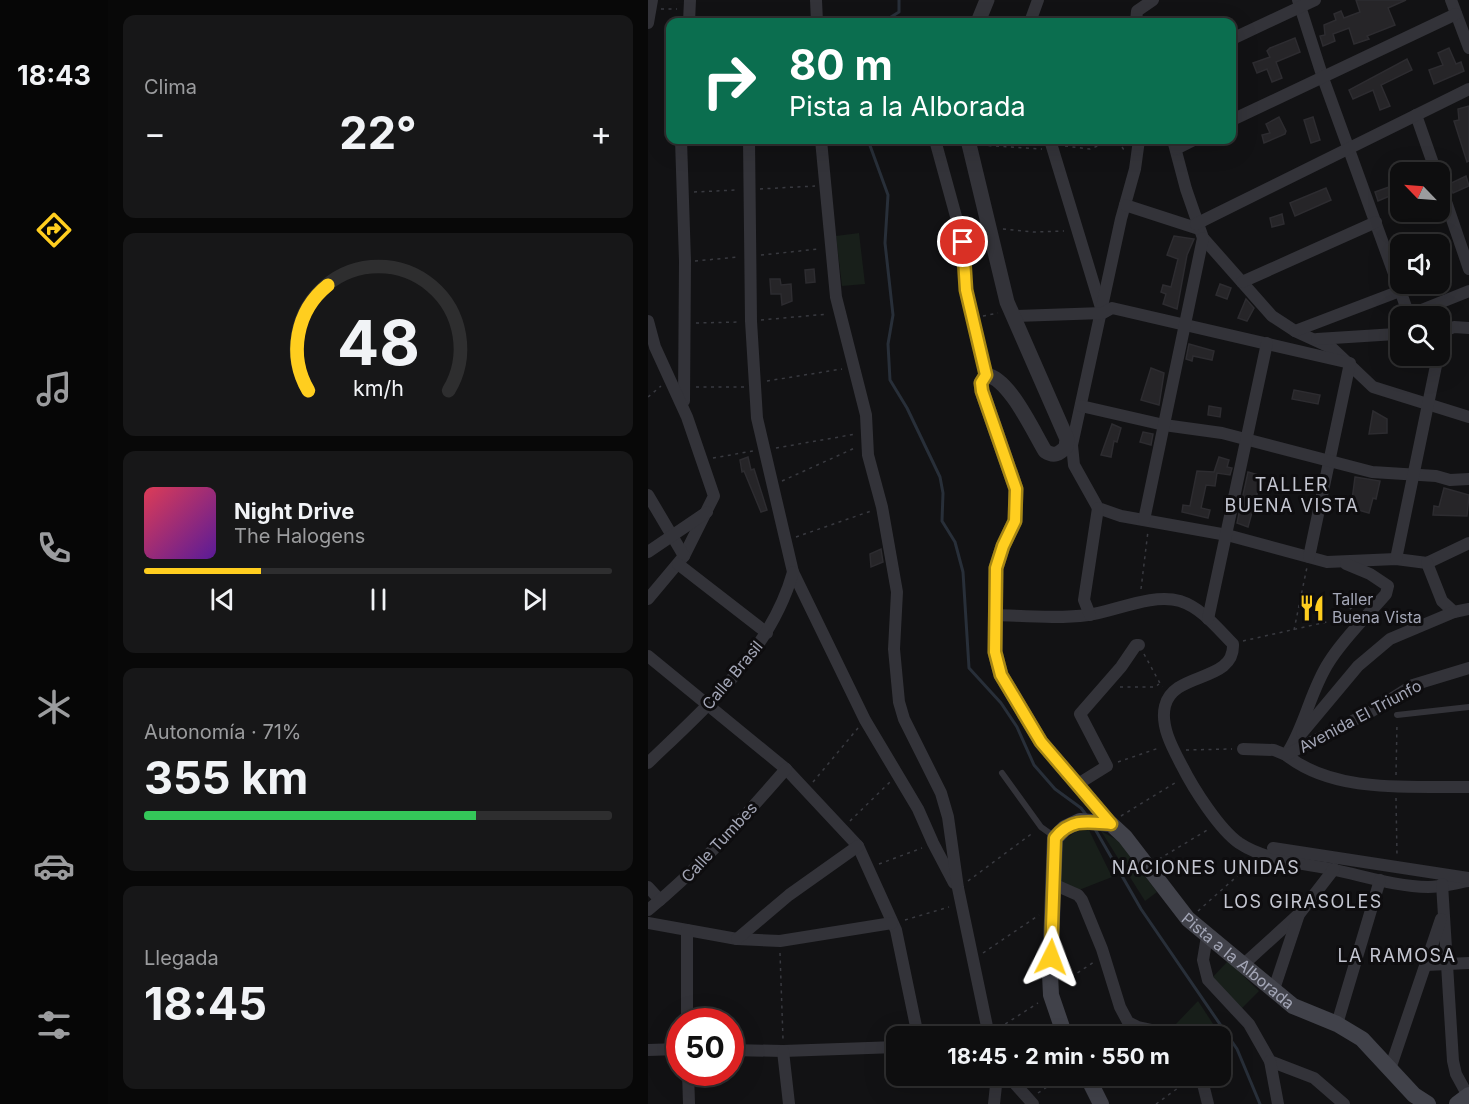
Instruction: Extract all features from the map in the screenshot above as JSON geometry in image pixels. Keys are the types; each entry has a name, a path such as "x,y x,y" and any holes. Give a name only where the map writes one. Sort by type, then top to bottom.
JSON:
{"main road":[{"path":"1062,1026 1051,992 1053,884 1058,835 1080,821 1104,824"},
{"name":"Pista a la Alborada","path":"1104,824 1148,866 1188,919 1207,936 1293,1006 1337,1024 1369,1045 1414,1095 1428,1104"},
{"path":"1092,1086 1101,1104"}],"street":[{"path":"816,0 817,18"},
{"path":"980,18 987,0"},
{"path":"1031,18 1038,0"},
{"path":"1136,18 1137,11 1153,0"},
{"path":"1236,37 1300,3 1315,0"},
{"path":"1451,0 1469,48"},
{"path":"1300,3 1323,78 1390,262"},
{"path":"648,23 651,4"},
{"path":"1236,118 1456,14"},
{"path":"1125,205 1199,230 1349,148 1469,89"},
{"path":"1416,115 1432,162"},
{"path":"681,144 685,261 682,387 687,417"},
{"path":"749,144 751,321 757,418 767,450 793,572 865,720 918,809 933,843 958,888"},
{"path":"821,144 836,297 866,415 866,437 882,507 897,592 894,649 899,702 904,719 941,793 948,817 958,888 987,1026"},
{"path":"936,144 963,242 966,290 986,375 981,383 985,401 1016,489 1017,512 996,568 995,652 1001,675 1041,742 1078,784 1104,824"},
{"path":"968,144 1012,313 1042,387 1067,439 1080,478 1098,508 1088,558 1084,600 1090,615"},
{"path":"1070,451 1135,169 1138,144"},
{"path":"1175,144 1199,230 1272,316 1294,332 1316,339 1332,348 1350,363 1372,387 1469,417"},
{"path":"1052,145 1103,312"},
{"path":"1450,213 1469,269"},
{"path":"1242,282 1376,222"},
{"path":"1147,520 1199,230"},
{"path":"1401,294 1409,315 1469,291"},
{"path":"1294,332 1392,294"},
{"path":"1012,313 1103,312 1112,308 1350,363"},
{"path":"648,321 655,347 687,417 714,496 709,510 681,560 648,599"},
{"path":"1450,329 1469,328"},
{"path":"1316,339 1390,334"},
{"path":"1208,619 1267,343"},
{"path":"1309,557 1350,363"},
{"path":"1396,559 1436,366"},
{"path":"986,375 994,376 1006,388 1045,451 1050,454 1070,451"},
{"path":"1081,406 1164,425 1247,440 1372,472 1413,474 1449,480 1469,479"},
{"path":"648,495 672,536 681,560 767,633"},
{"path":"1098,508 1227,535 1309,557 1342,562 1396,559 1427,563 1469,543"},
{"path":"648,552 709,510"},
{"path":"1295,741 1310,699 1329,662 1386,594 1388,586 1383,581 1342,562"},
{"path":"1427,563 1442,601 1454,612"},
{"name":"Calle Brasil","path":"648,763 707,706 767,633 787,593 793,572"},
{"path":"996,615 1057,617 1090,615 1139,602 1177,600 1196,608 1233,644 1234,653 1226,666 1174,690 1168,698 1164,719 1172,747 1187,776 1220,822 1240,843 1380,880 1442,890 1469,880"},
{"path":"1286,755 1295,741 1358,666 1390,639 1454,612 1469,609"},
{"path":"1078,784 1107,766 1080,714 1136,645 1139,645"},
{"path":"648,656 786,769 858,846 896,930 916,1026"},
{"name":"Avenida El Triunfo","path":"1286,755 1372,711 1413,685 1469,668"},
{"path":"1243,749 1274,750 1313,771 1360,782 1396,787 1469,787"},
{"name":"Calle Tumbes","path":"648,910 713,852 786,769"},
{"path":"737,939 789,895 858,846"},
{"path":"1267,851 1469,880"},
{"path":"1244,964 1300,913 1334,869"},
{"path":"1337,1024 1380,880"},
{"path":"1053,884 1078,895 1082,900 1104,955 1120,1008 1128,1022 1136,1026"},
{"path":"648,887 660,900"},
{"path":"1442,890 1453,1061 1464,1098"},
{"path":"1390,1069 1441,920 1442,890"},
{"path":"1274,989 1300,913"},
{"path":"648,923 737,939 780,941 892,923"},
{"path":"687,930 687,1008"},
{"path":"1207,936 1203,960 1208,980 1249,1024 1270,1061 1278,1104"},
{"path":"1426,965 1469,963"},
{"path":"744,1051 783,1052 886,1047"},
{"path":"648,1050 666,1049"},
{"path":"783,1052 789,1104"},
{"path":"1270,1061 1314,1078 1344,1104"},
{"path":"688,1086 689,1104"},
{"path":"994,1104 996,1086"},
{"path":"1018,1086 1031,1101"},
{"path":"1204,1086 1208,1104"}],"lane":[{"path":"1397,715 1469,708"},
{"path":"1002,773 1041,827 1058,835"}],"path":[{"path":"651,4 689,11"},
{"path":"1024,144 1090,149 1102,144"},
{"path":"1120,144 1135,169"},
{"path":"681,192 826,186"},
{"path":"988,227 1034,232 1077,231"},
{"path":"973,313 984,316 1012,313"},
{"path":"682,387 755,385 854,367"},
{"path":"648,397 669,380"},
{"path":"702,460 866,437"},
{"path":"773,485 866,437"},
{"path":"787,540 882,507"},
{"path":"1139,602 1147,520"},
{"path":"1294,630 1309,557"},
{"path":"1233,644 1331,621 1374,593 1386,594"},
{"path":"1139,645 1168,698"},
{"path":"1104,687 1155,687 1160,684"},
{"path":"806,789 865,720"},
{"path":"1107,766 1172,747 1243,749"},
{"path":"843,828 897,775"},
{"path":"1104,824 1187,776"},
{"path":"1148,866 1220,822"},
{"path":"958,888 1041,827"},
{"path":"869,868 933,843"},
{"path":"1188,919 1267,851"},
{"path":"892,923 961,903"},
{"path":"973,960 1053,906"},
{"path":"780,941 783,1052"},
{"path":"1003,1026 1104,955"},
{"path":"1031,1101 1050,1086"},
{"path":"1156,1104 1181,1086"}],"shaded area":[{"path":"859,233 865,284 842,286 836,236"},
{"path":"1089,830 1112,877 1079,890 1058,882 1058,844 1077,831"},
{"path":"1101,831 1119,841 1157,892 1145,901"},
{"path":"1228,961 1259,991 1241,1009 1211,979"},
{"path":"1198,1001 1214,1026 1176,1026"}],"building":[{"path":"1356,0 1406,0 1388,8 1395,25 1354,44 1349,28 1333,34 1335,41 1323,46 1320,36 1325,35 1324,25 1336,20 1334,14 1341,11 1344,18 1360,12"},
{"path":"1295,38 1300,52 1276,62 1282,78 1272,82 1267,69 1257,73 1253,63 1270,57 1267,51 1270,48"},
{"path":"1449,48 1456,64 1461,62 1464,71 1434,84 1429,70 1443,65 1438,53"},
{"path":"1407,59 1412,70 1381,85 1390,106 1380,110 1373,90 1353,99 1349,90"},
{"path":"1469,106 1469,161 1467,162 1454,121 1459,120 1458,109"},
{"path":"1279,117 1286,131 1285,134 1264,143 1262,135 1270,133 1266,124"},
{"path":"1313,117 1320,140 1311,143 1304,120"},
{"path":"1466,176 1469,186 1453,193 1450,184"},
{"path":"1389,187 1390,196 1378,201 1375,192"},
{"path":"1326,188 1331,200 1295,216 1290,203"},
{"path":"1282,214 1284,224 1272,227 1270,218"},
{"path":"1174,236 1194,239 1187,255 1177,309 1163,304 1166,294 1161,292 1163,285 1171,287 1178,259 1167,255"},
{"path":"814,269 815,282 806,283 805,270"},
{"path":"770,279 780,279 781,285 791,284 792,301 782,305 781,294 771,294"},
{"path":"1220,284 1231,288 1227,299 1216,295"},
{"path":"1246,299 1254,308 1247,321 1238,318"},
{"path":"1189,344 1214,351 1212,360 1193,356 1192,361 1186,359"},
{"path":"1151,368 1164,373 1159,405 1141,400"},
{"path":"1294,390 1320,395 1318,404 1292,399"},
{"path":"1209,406 1221,408 1220,417 1208,415"},
{"path":"1373,411 1387,419 1387,433 1369,434"},
{"path":"1112,424 1121,428 1117,442 1114,441 1111,457 1101,455"},
{"path":"1143,432 1153,434 1151,445 1140,442"},
{"path":"748,457 767,510 761,512 744,471 742,472 740,460"},
{"path":"1219,457 1229,460 1227,467 1232,468 1230,475 1217,473 1215,486 1206,485 1201,508 1210,510 1208,518 1182,512 1183,505 1190,506 1197,471 1214,472"},
{"path":"1248,472 1262,476 1248,527 1237,523"},
{"path":"1355,477 1380,481 1376,499 1373,498 1369,513 1351,508"},
{"path":"1444,488 1469,495 1467,516 1433,515 1434,506 1439,507"},
{"path":"881,549 883,562 871,567 870,554"}],"waterway":[{"path":"889,18 899,12 899,0"},
{"path":"869,144 888,195 885,243 893,315 888,344 890,380 907,408 940,477 943,493 942,521 955,542 963,572 969,668 1001,703 1017,727 1034,765 1055,789 1081,808 1087,816"},
{"path":"1095,829 1141,909 1237,1049 1260,1104"}],"place":[{"name":"Taller Buena Vista","path":"1312,608"}],"district":[{"name":"TALLER BUENA VISTA","path":"1292,494"},
{"name":"NACIONES UNIDAS","path":"1206,867"},
{"name":"LOS GIRASOLES","path":"1303,901"},
{"name":"LA RAMOSA","path":"1397,955"}],"route":[{"path":"963,242 966,290 974,316 986,375 981,383 982,391 1016,489 1015,521 996,568 995,652 1001,675 1027,717 1032,730 1111,824 1080,821 1060,831 1055,838 1051,957"}]}
